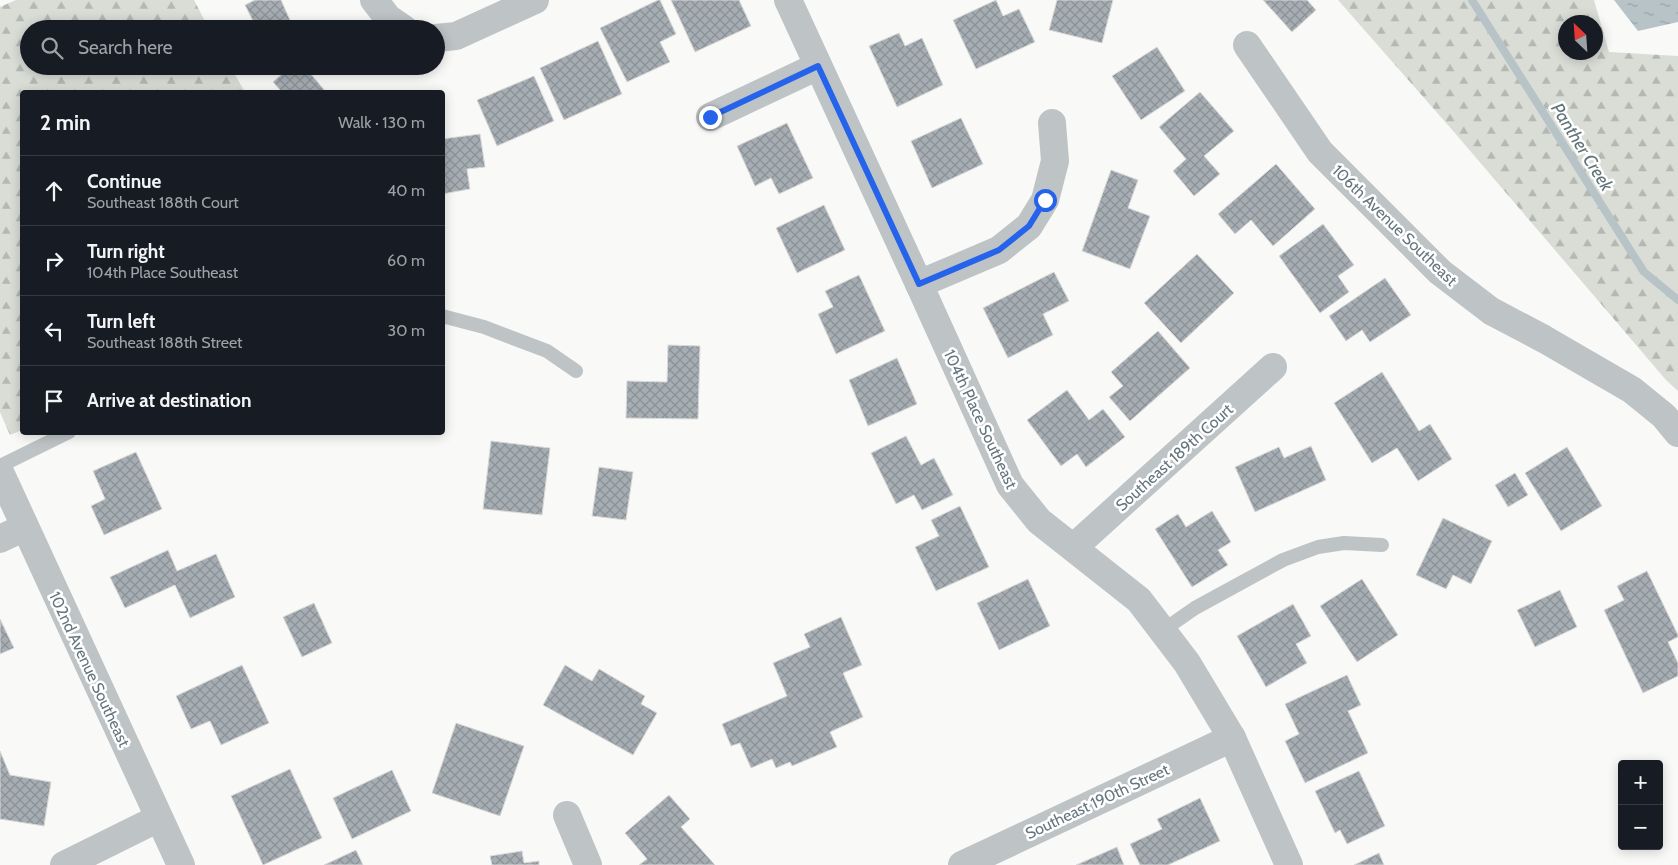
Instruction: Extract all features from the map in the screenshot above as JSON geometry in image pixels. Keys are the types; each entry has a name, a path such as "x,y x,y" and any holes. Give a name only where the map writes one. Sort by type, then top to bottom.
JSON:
{"street":[{"path":"374,0 391,20"},
{"path":"445,37 456,36 535,0"},
{"name":"104th Place Southeast","path":"788,0 1010,485 1039,520 1139,600 1187,663 1232,738 1290,865"},
{"name":"106th Avenue Southeast","path":"1247,45 1320,152 1440,272 1491,311 1632,390 1664,416 1678,433"},
{"path":"710,117 818,66"},
{"path":"919,284 999,250 1029,226 1045,200 1054,161 1052,123"},
{"name":"Southeast 189th Court","path":"1074,547 1273,367"},
{"name":"102nd Avenue Southeast","path":"0,472 180,865"},
{"path":"0,539 25,527"},
{"name":"Southeast 190th Street","path":"962,865 1232,738"},
{"path":"567,815 588,865"},
{"path":"64,865 159,818"}],"lane":[{"path":"445,317 484,327 548,351 576,371"},
{"path":"0,466 63,435"},
{"path":"1162,631 1195,608 1283,560 1318,548 1344,543 1382,545"}],"green space":[{"path":"16,0 194,0 204,20 20,20 20,75 235,75 244,90 20,90 20,431 10,435 0,412 0,7"},
{"path":"1338,0 1594,0 1598,15 1558,15 1558,60 1603,60 1603,31 1609,52 1678,56 1678,391 1666,380 1454,132"}],"water":[{"path":"1614,0 1678,0 1678,22 1638,31"}],"building":[{"path":"255,0 281,0 290,20 252,20 245,5"},
{"path":"660,0 676,34 660,42 670,62 627,82 600,28"},
{"path":"671,0 739,0 751,26 695,52"},
{"path":"996,0 1003,16 1019,9 1035,42 976,69 953,20"},
{"path":"1057,0 1113,0 1102,43 1049,30"},
{"path":"1263,0 1307,0 1316,10 1292,32"},
{"path":"899,33 905,46 922,38 943,85 897,107 869,46"},
{"path":"598,41 622,94 564,120 540,68"},
{"path":"1157,47 1185,91 1141,120 1112,76"},
{"path":"281,75 312,75 324,90 280,90 273,82"},
{"path":"534,76 554,121 497,146 477,100"},
{"path":"1200,92 1234,131 1204,156 1220,174 1194,196 1173,171 1186,159 1159,127"},
{"path":"961,118 983,164 932,188 911,141"},
{"path":"787,123 813,178 779,194 771,178 755,186 737,146"},
{"path":"480,134 485,167 467,169 470,189 445,193 445,139"},
{"path":"1276,164 1315,209 1273,246 1251,220 1235,234 1218,214"},
{"path":"1111,170 1138,180 1128,208 1150,216 1130,269 1082,251"},
{"path":"824,205 845,250 797,273 776,228"},
{"path":"1323,224 1354,265 1338,276 1349,292 1320,313 1279,256"},
{"path":"1197,254 1234,293 1181,343 1144,303"},
{"path":"1054,272 1069,301 1043,314 1053,335 1008,358 983,308"},
{"path":"859,275 885,331 836,354 818,314 833,307 825,291"},
{"path":"1385,278 1411,315 1370,342 1362,330 1346,341 1329,316"},
{"path":"1158,331 1190,368 1130,421 1109,397 1123,386 1111,372"},
{"path":"668,345 700,346 698,419 626,418 627,381 667,382"},
{"path":"897,358 917,404 868,426 849,380"},
{"path":"1382,372 1419,431 1430,424 1452,459 1418,481 1397,448 1372,463 1334,403"},
{"path":"1067,390 1089,420 1103,409 1125,437 1086,467 1077,454 1061,466 1027,420"},
{"path":"906,436 921,465 934,458 953,495 922,510 914,495 896,504 871,453"},
{"path":"491,441 550,448 542,515 483,509"},
{"path":"1311,446 1326,480 1255,512 1235,467 1279,447 1284,458"},
{"path":"1567,447 1602,506 1561,531 1525,473"},
{"path":"136,452 162,509 104,535 91,506 105,499 93,471"},
{"path":"599,467 633,472 626,520 592,516"},
{"path":"1515,473 1528,495 1508,507 1495,485"},
{"path":"960,506 989,567 936,591 915,547 939,536 931,520"},
{"path":"1212,511 1231,542 1218,550 1228,565 1192,587 1155,529 1178,514 1186,527"},
{"path":"1443,518 1492,541 1471,584 1453,575 1446,589 1416,575"},
{"path":"168,550 177,571 216,554 235,597 190,618 175,585 125,608 110,577"},
{"path":"1647,571 1678,635 1678,637 1668,642 1678,663 1678,676 1643,693 1604,610 1624,600 1617,586"},
{"path":"1028,579 1050,626 999,650 977,603"},
{"path":"1362,579 1398,635 1357,662 1320,606"},
{"path":"1560,590 1577,627 1535,647 1517,610"},
{"path":"314,603 332,643 302,657 283,617"},
{"path":"1293,604 1311,636 1296,644 1307,663 1266,687 1237,636"},
{"path":"841,617 862,665 843,673 863,717 830,732 837,747 792,766 790,762 776,768 772,759 751,768 740,743 731,746 722,724 787,696 773,663 810,647 804,634"},
{"path":"0,619 14,648 0,654"},
{"path":"242,665 269,723 221,745 210,721 191,729 176,696"},
{"path":"565,665 592,681 599,669 645,696 641,704 657,713 633,755 543,705"},
{"path":"1347,675 1361,705 1348,711 1368,753 1305,783 1285,741 1299,734 1285,704"},
{"path":"456,723 524,746 500,816 432,793"},
{"path":"0,751 10,775 51,782 44,826 0,819"},
{"path":"290,769 322,838 263,865 231,796"},
{"path":"392,770 411,811 352,839 333,798"},
{"path":"1359,771 1385,826 1347,844 1340,830 1335,833 1315,791"},
{"path":"669,795 690,819 681,827 715,865 639,865 647,859 625,833"},
{"path":"1200,798 1220,841 1168,865 1140,865 1130,844 1162,829 1157,819"},
{"path":"1117,847 1124,865 1076,865"},
{"path":"356,850 363,865 324,865"},
{"path":"522,851 524,863 539,861 539,865 492,865 490,856"},
{"path":"1379,853 1384,865 1354,865"}],"waterway":[{"name":"Panther Creek","path":"1472,0 1644,272 1678,300"}],"route":[{"path":"710,117 818,66 919,284 999,250 1029,226 1045,200"}]}
